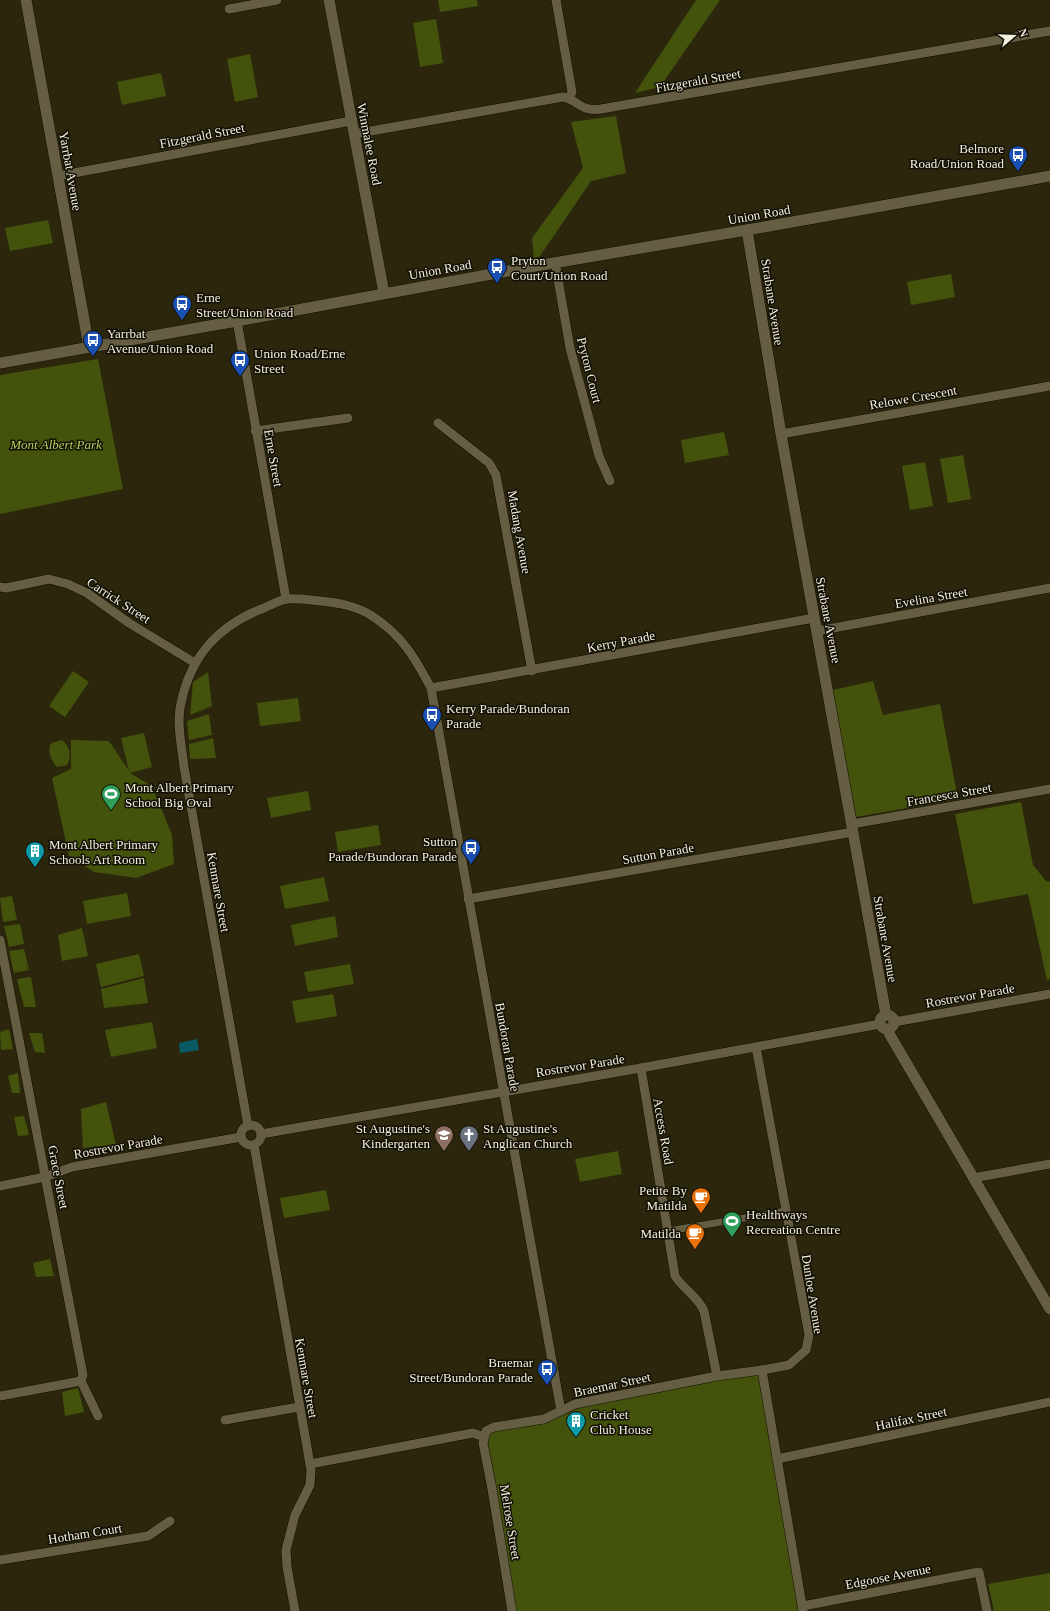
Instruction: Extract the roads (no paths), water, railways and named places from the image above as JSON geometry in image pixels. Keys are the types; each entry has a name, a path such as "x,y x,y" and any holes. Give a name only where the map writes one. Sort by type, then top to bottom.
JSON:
{"street":[{"name":"Yarrbat Avenue","path":"26,0 89,347"},
{"path":"229,9 277,0"},
{"name":"Winmalee Road","path":"329,0 384,293"},
{"path":"354,134 563,97 569,98 572,92 556,0"},
{"name":"Fitzgerald Street","path":"569,98 583,108 591,111 1050,31"},
{"name":"Fitzgerald Street","path":"58,176 351,121"},
{"name":"Union Road","path":"0,363 555,262 747,230 1050,176"},
{"name":"Strabane Avenue","path":"747,230 781,434 887,1023 894,1042 1050,1309"},
{"name":"Pryton Court","path":"555,262 570,348 599,456 610,481"},
{"name":"Erne Street","path":"237,321 255,431 286,599"},
{"name":"Relowe Crescent","path":"781,434 1050,386"},
{"path":"255,431 348,418"},
{"name":"Madang Avenue","path":"438,423 489,464 496,475 532,671"},
{"name":"Carrick Street","path":"0,587 6,588 49,579 68,584 88,593 129,623 194,663"},
{"name":"Evelina Street","path":"817,631 1050,588"},
{"name":"Kenmare Street","path":"248,1126 184,767 180,725 180,704 194,663 207,646 223,630 251,613 286,599"},
{"name":"Bundoran Parade","path":"286,599 334,603 350,606 372,616 400,638 416,659 431,688 561,1411"},
{"name":"Kerry Parade","path":"431,688 532,671 814,618"},
{"name":"Francesca Street","path":"852,828 1050,789"},
{"name":"Sutton Parade","path":"468,899 852,828"},
{"name":"Grace Street","path":"0,940 83,1375 81,1382 98,1416"},
{"name":"Rostrevor Parade","path":"261,1134 640,1068 1050,994"},
{"name":"Dunloe Avenue","path":"756,1047 808,1335 806,1350 789,1365 762,1370"},
{"name":"Access Road","path":"640,1068 675,1276 680,1284 695,1296 702,1305 717,1376"},
{"path":"248,1126 256,1126 261,1134 260,1141 254,1145 245,1143 241,1137 242,1130 248,1126"},
{"name":"Rostrevor Parade","path":"0,1186 45,1177 72,1168 241,1137"},
{"name":"Kenmare Street","path":"254,1145 310,1464 310,1485 295,1515 286,1550 287,1567 295,1611"},
{"path":"973,1178 1050,1164"},
{"path":"668,1232 786,1211"},
{"path":"762,1370 803,1608"},
{"name":"Braemar Street","path":"484,1437 486,1431 494,1427 544,1419 574,1404 717,1376 762,1370"},
{"path":"0,1396 81,1382"},
{"name":"Halifax Street","path":"777,1459 1050,1402"},
{"path":"225,1420 299,1407"},
{"path":"310,1464 473,1433 484,1437"},
{"name":"Melrose Street","path":"484,1437 483,1443 512,1611"},
{"name":"Hotham Court","path":"0,1560 148,1536 170,1521"},
{"name":"Edgoose Avenue","path":"803,1608 978,1572 987,1611"}],"water":[{"path":"197,1039 199,1050 180,1053 179,1043"}],"place":[{"name":"Belmore Road/Union Road","path":"1018,172"},
{"name":"Pryton Court/Union Road","path":"497,284"},
{"name":"Erne Street/Union Road","path":"182,321"},
{"name":"Yarrbat Avenue/Union Road","path":"93,357"},
{"name":"Union Road/Erne Street","path":"240,377"},
{"name":"Kerry Parade/Bundoran Parade","path":"432,732"},
{"name":"Mont Albert Primary School Big Oval","path":"111,811"},
{"name":"Sutton Parade/Bundoran Parade","path":"471,865"},
{"name":"Mont Albert Primary Schools Art Room","path":"35,868"},
{"name":"St Augustine's Kindergarten","path":"444,1152"},
{"name":"St Augustine's Anglican Church","path":"469,1152"},
{"name":"Petite By Matilda","path":"701,1214"},
{"name":"Healthways Recreation Centre","path":"732,1238"},
{"name":"Matilda","path":"695,1250"},
{"name":"Braemar Street/Bundoran Parade","path":"547,1386"},
{"name":"Cricket Club House","path":"576,1438"}],"park label":[{"name":"Mont Albert Park","path":"56,444"}]}
